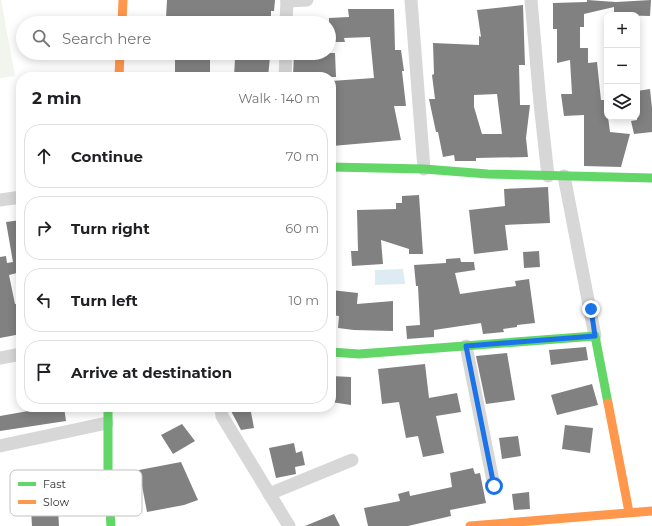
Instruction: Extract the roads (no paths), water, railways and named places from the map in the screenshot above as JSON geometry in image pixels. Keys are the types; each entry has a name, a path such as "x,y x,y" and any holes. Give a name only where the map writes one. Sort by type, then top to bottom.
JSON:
{"street":[{"path":"122,16 123,0"},
{"path":"286,16 287,1 307,0"},
{"path":"411,0 424,169"},
{"path":"531,0 548,176"},
{"path":"119,72 120,60"},
{"path":"285,72 286,60"},
{"path":"336,167 424,169 488,174 652,178"},
{"path":"564,176 591,309 629,512"},
{"path":"0,200 16,198"},
{"path":"336,352 359,354 595,336"},
{"path":"466,346 494,486"},
{"path":"0,358 16,355"},
{"path":"108,412 108,470"},
{"path":"221,412 222,416 289,526"},
{"path":"0,446 107,423"},
{"path":"269,494 352,460"},
{"path":"470,526 652,511"},
{"path":"110,516 111,526"}]}
